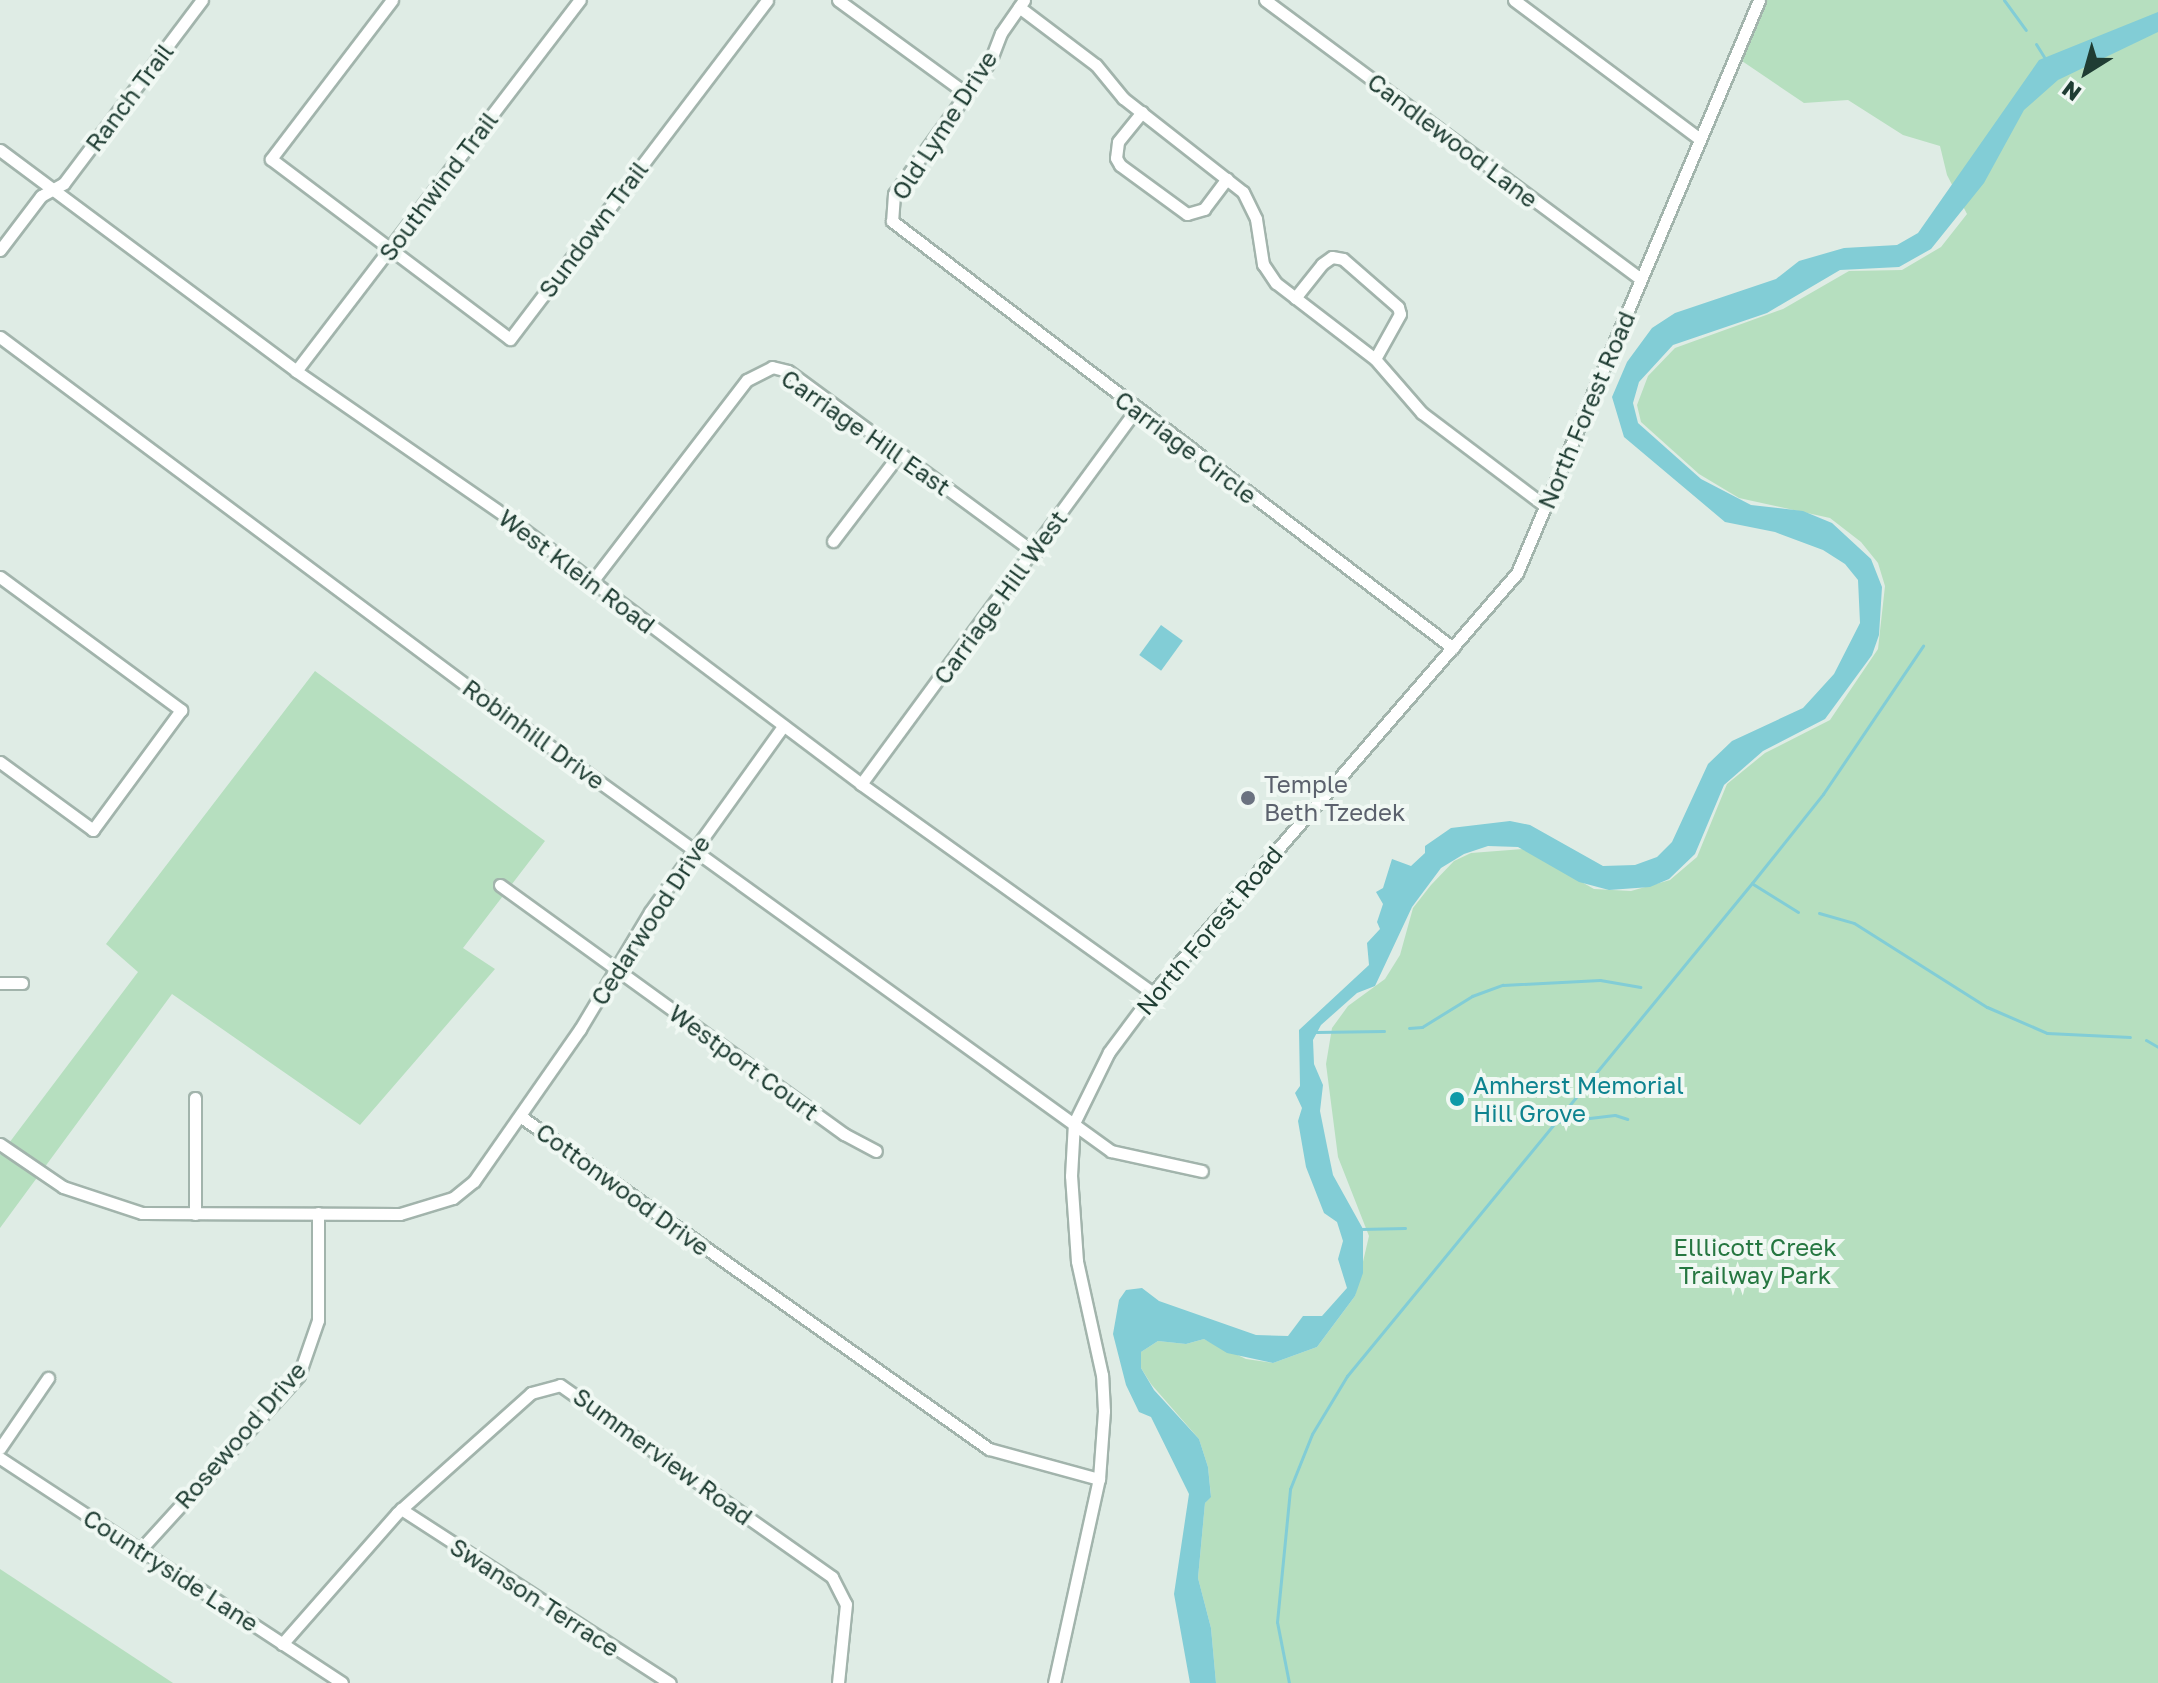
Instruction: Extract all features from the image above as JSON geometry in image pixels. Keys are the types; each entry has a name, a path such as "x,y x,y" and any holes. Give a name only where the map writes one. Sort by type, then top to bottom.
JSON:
{"street":[{"name":"Ranch Trail","path":"0,250 51,189 64,183 202,0"},
{"path":"390,249 271,159 392,0"},
{"name":"Southwind Trail","path":"296,371 580,0"},
{"name":"Sundown Trail","path":"390,249 510,339 767,0"},
{"path":"838,0 967,94"},
{"name":"Candlewood Lane","path":"1265,0 1641,279"},
{"path":"1514,0 1700,139"},
{"name":"North Forest Road","path":"1054,1683 1099,1479 1102,1375 1077,1261 1071,1176 1074,1123 1109,1052 1153,993 1517,573 1759,0"},
{"path":"1022,3 1096,65 1142,112 1227,179 1252,205 1268,274 1375,359 1422,413 1545,506"},
{"name":"Old Lyme Drive","path":"919,245 892,221 894,194 967,94 1022,3"},
{"path":"1142,112 1118,142 1116,158 1120,165 1187,214 1204,209 1227,179"},
{"name":"West Klein Road","path":"0,150 296,371 507,517 861,784 1153,993"},
{"name":"Carriage Circle","path":"919,245 1453,648"},
{"path":"1295,298 1322,264 1332,257 1343,259 1398,307 1394,327 1375,359"},
{"name":"Robinhill Drive","path":"0,337 694,850 1111,1151 1202,1171"},
{"name":"Carriage Hill East","path":"591,583 747,380 762,369 788,371 1035,553"},
{"name":"Carriage Hill West","path":"861,784 1035,553 1136,409"},
{"path":"833,541 900,453"},
{"path":"0,577 181,710 93,830 0,762"},
{"name":"Cedarwood Drive","path":"520,1116 694,850 783,726"},
{"name":"Westport Court","path":"500,885 844,1134 876,1151"},
{"path":"0,983 22,983"},
{"path":"195,1098 195,1214"},
{"name":"Cottonwood Drive","path":"0,1144 63,1187 107,1206 142,1213 400,1214 441,1205 474,1181 520,1116 989,1449 1099,1479"},
{"name":"Rosewood Drive","path":"140,1550 299,1375 318,1320 318,1213"},
{"path":"0,1448 48,1378"},
{"name":"Summerview Road","path":"282,1644 401,1509 531,1393 565,1386 832,1577 846,1604 838,1683"},
{"name":"Countryside Lane","path":"0,1458 342,1683"},
{"name":"Swanson Terrace","path":"401,1509 670,1683"}],"green space":[{"name":"Elllicott Creek Trailway Park","path":"1767,0 2158,0 2158,1683 1216,1683 1211,1628 1198,1578 1205,1503 1211,1496 1208,1467 1199,1439 1141,1368 1141,1352 1158,1341 1186,1344 1204,1339 1246,1359 1273,1363 1317,1347 1355,1296 1369,1236 1338,1157 1326,1064 1332,1028 1348,1006 1385,979 1400,955 1413,908 1431,885 1454,861 1471,853 1523,849 1594,889 1631,891 1670,880 1697,857 1727,784 1765,753 1830,720 1878,649 1885,586 1878,563 1861,542 1830,518 1739,498 1699,474 1641,422 1637,405 1648,376 1675,348 1783,309 1849,271 1902,270 1941,247 1967,214 1947,175 1940,146 1903,135 1848,100 1804,103 1742,61"},
{"path":"315,671 545,841 463,948 495,969 360,1125 172,994 0,1228 0,1155 138,972 106,944"},
{"path":"0,1569 173,1683 0,1683"}],"water":[{"path":"2158,12 2158,32 2058,80 2024,110 1984,183 1931,249 1899,267 1840,270 1767,313 1673,345 1639,382 1633,403 1638,423 1701,479 1751,505 1803,511 1832,523 1871,559 1882,587 1879,635 1872,655 1825,719 1763,751 1724,785 1695,854 1669,879 1650,887 1609,890 1579,882 1518,847 1488,846 1464,854 1441,868 1412,907 1375,986 1357,993 1321,1025 1313,1040 1314,1064 1323,1085 1320,1111 1327,1146 1333,1175 1363,1229 1363,1273 1355,1296 1317,1347 1273,1363 1227,1353 1204,1339 1186,1344 1158,1341 1141,1352 1141,1368 1154,1390 1199,1439 1208,1467 1211,1497 1205,1503 1198,1578 1211,1628 1216,1683 1190,1683 1174,1594 1189,1494 1151,1417 1139,1412 1126,1385 1113,1334 1119,1300 1126,1290 1142,1288 1159,1301 1256,1335 1288,1336 1303,1316 1322,1316 1347,1288 1338,1259 1343,1241 1337,1222 1324,1213 1306,1167 1298,1121 1302,1108 1295,1093 1300,1086 1299,1030 1369,965 1367,943 1380,929 1377,922 1383,904 1376,892 1383,888 1392,859 1411,866 1425,853 1425,846 1451,828 1510,821 1530,825 1603,866 1635,865 1657,857 1672,842 1708,764 1732,741 1803,708 1834,674 1860,623 1858,580 1845,564 1823,550 1775,532 1725,522 1624,437 1612,397 1627,362 1652,328 1675,313 1776,279 1799,261 1844,248 1897,245 1918,233 2039,60"},
{"path":"1161,625 1183,641 1161,671 1139,655"}],"waterway":[{"path":"2004,0 2026,30"},
{"path":"2036,44 2044,57"},
{"path":"1289,1683 1277,1622 1290,1489 1312,1434 1347,1376 1823,794 1923,646"},
{"path":"1753,884 1798,912"},
{"path":"1819,913 1854,923 1987,1007 2047,1033 2130,1037"},
{"path":"1409,1028 1422,1027 1472,996 1503,985 1600,980 1640,987"},
{"path":"1316,1032 1384,1031"},
{"path":"2146,1040 2158,1047"},
{"path":"1556,1122 1615,1115 1627,1119"},
{"path":"1361,1229 1405,1228"}],"place":[{"name":"Temple Beth Tzedek","path":"1248,798"},
{"name":"Amherst Memorial Hill Grove","path":"1457,1099"}]}
